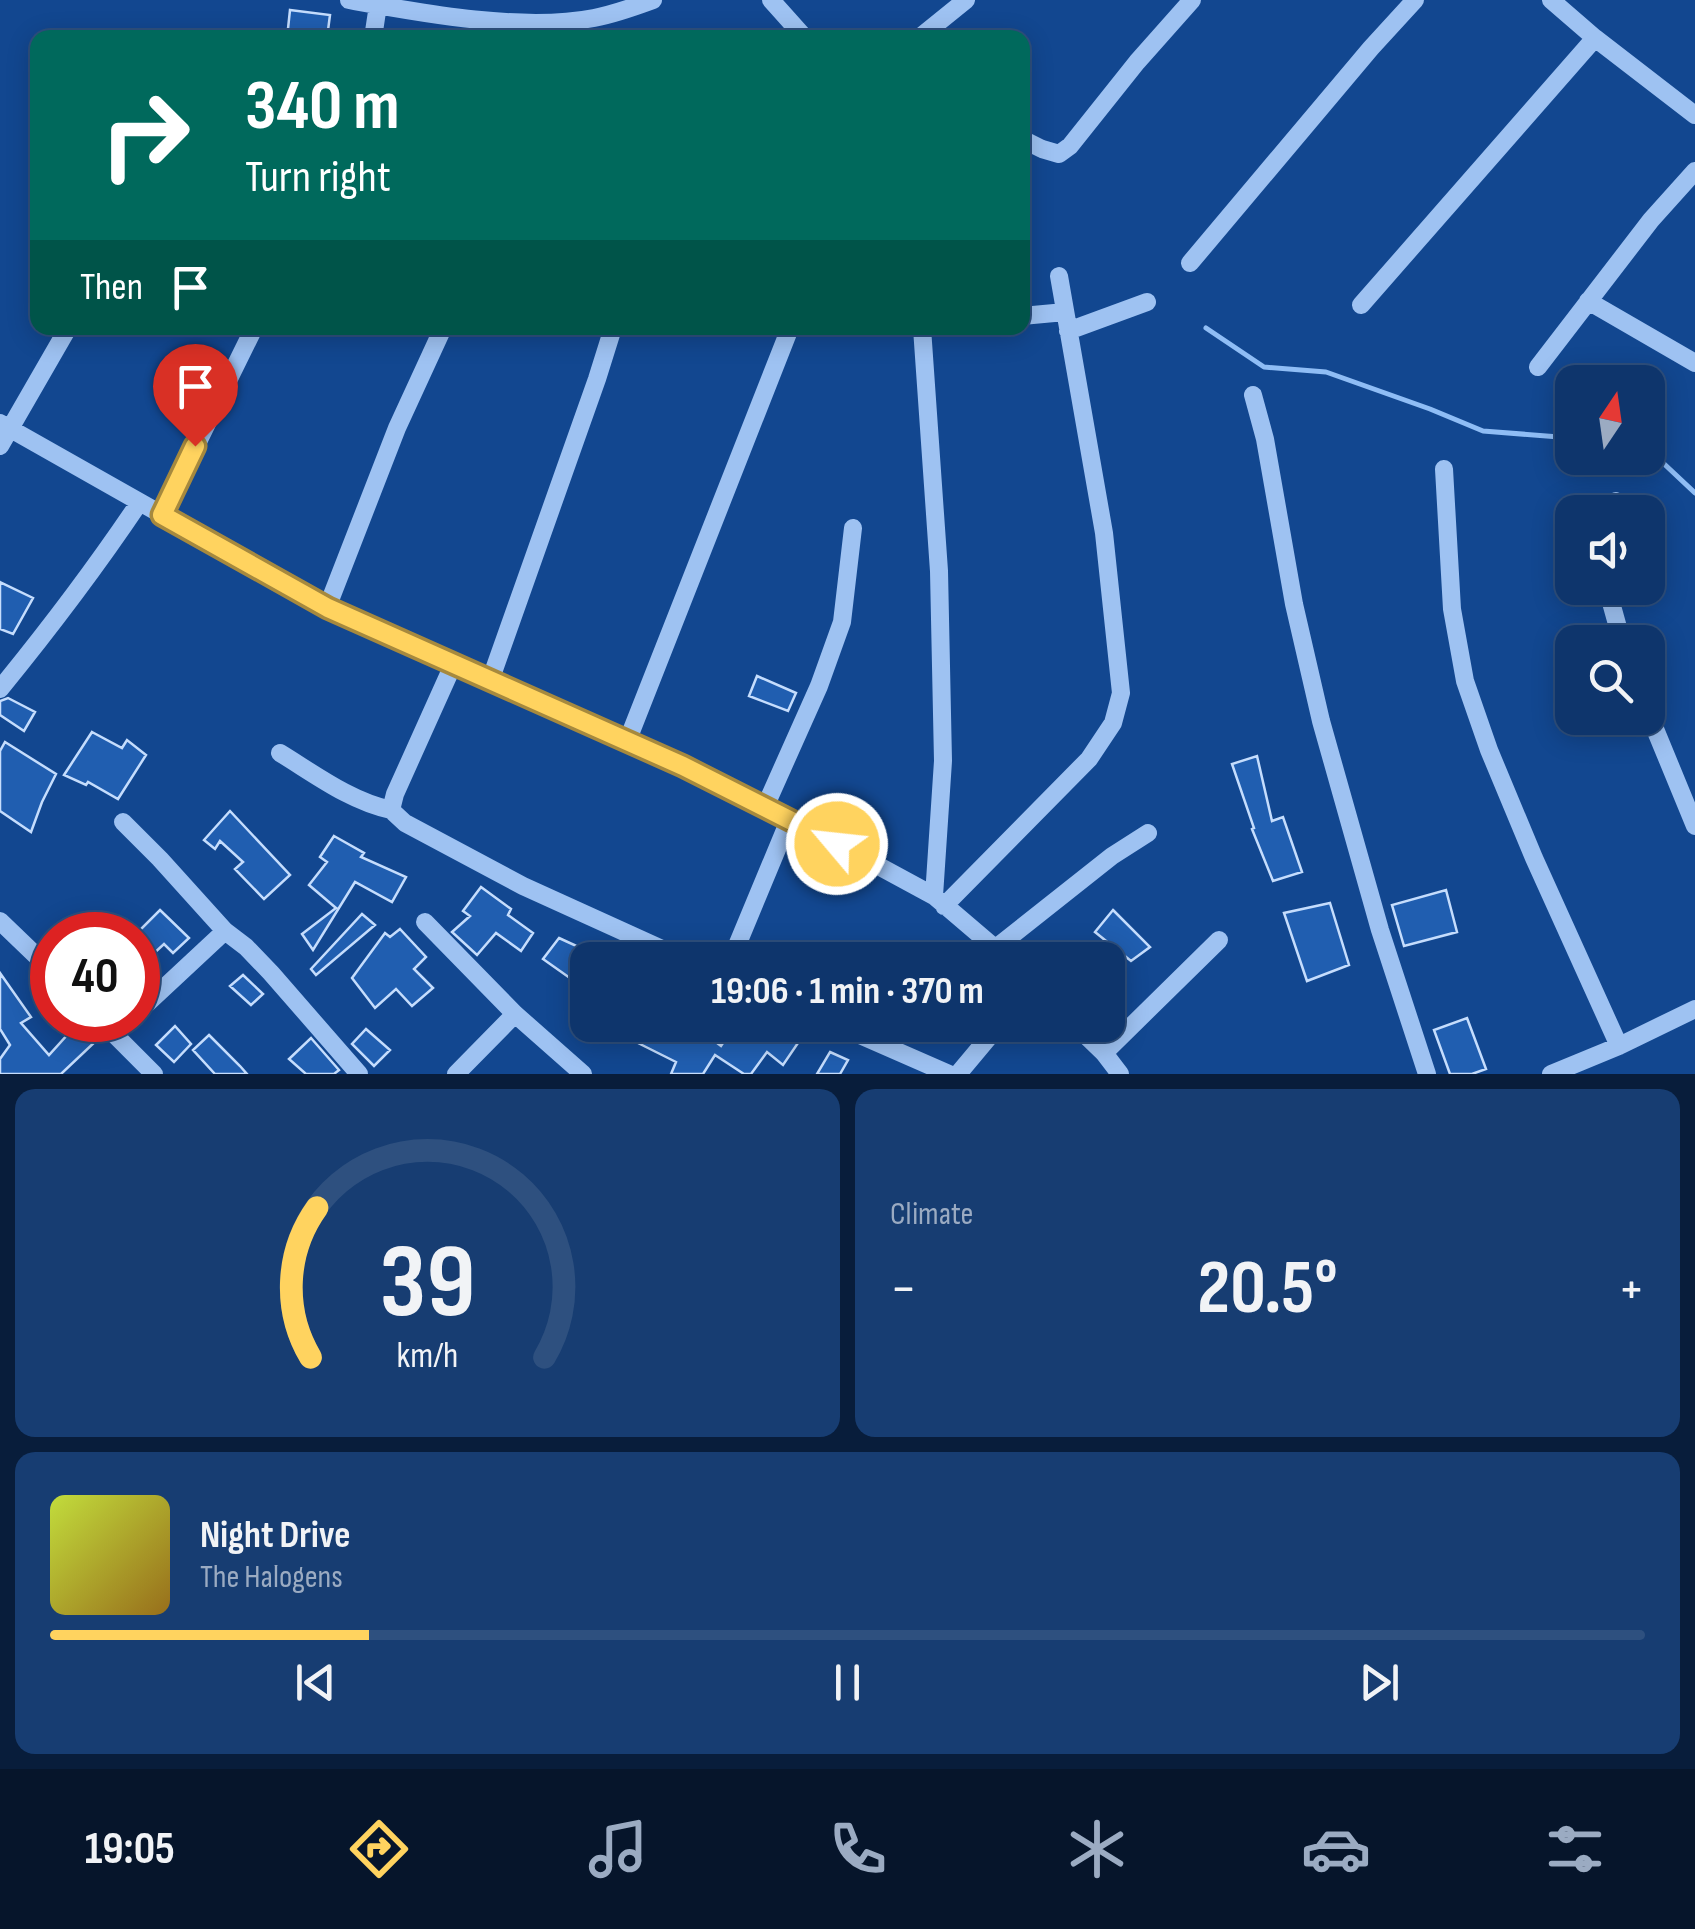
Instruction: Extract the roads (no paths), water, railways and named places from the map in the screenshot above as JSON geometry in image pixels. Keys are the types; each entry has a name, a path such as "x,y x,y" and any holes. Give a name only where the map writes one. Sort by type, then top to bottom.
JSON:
{"street":[{"path":"349,0 445,8 523,30 591,19 653,0"},
{"path":"771,0 798,30"},
{"path":"929,30 966,0"},
{"path":"1030,142 1059,154 1192,0"},
{"path":"1190,263 1414,0"},
{"path":"1551,0 1695,114"},
{"path":"374,30 378,5"},
{"path":"1361,305 1595,38"},
{"path":"1538,366 1651,220 1695,171"},
{"path":"939,901 1089,759 1113,723 1121,692 1104,533 1059,276"},
{"path":"1588,301 1695,363"},
{"path":"1030,317 1066,321 1147,302"},
{"path":"0,446 5,425 63,335"},
{"path":"162,515 251,335"},
{"path":"328,608 397,428 441,335"},
{"path":"490,681 611,335"},
{"path":"628,742 787,335"},
{"path":"922,335 939,571 939,901"},
{"path":"1253,395 1266,440 1294,604 1321,721 1380,930 1426,1074"},
{"path":"5,425 328,608 790,818 939,901 989,942"},
{"path":"1444,469 1452,609 1465,681 1534,858 1619,1046"},
{"path":"0,689 55,622 140,502"},
{"path":"766,807 819,686 842,622 853,528"},
{"path":"391,810 453,666"},
{"path":"1657,735 1695,826"},
{"path":"280,753 352,798 391,810 405,823 522,886 646,942"},
{"path":"738,942 790,818"},
{"path":"123,822 225,931 279,981 359,1074"},
{"path":"1016,942 1112,856 1148,834"},
{"path":"0,921 30,950"},
{"path":"425,922 515,1014 583,1074"},
{"path":"160,992 225,931"},
{"path":"1104,1053 1220,940"},
{"path":"1551,1074 1695,1009"},
{"path":"456,1074 515,1014"},
{"path":"122,1042 154,1074"},
{"path":"876,1042 949,1074"},
{"path":"958,1074 985,1042"},
{"path":"1092,1042 1120,1074"}],"waterway":[{"path":"1206,328 1264,367 1326,372 1483,431 1555,437"},
{"path":"1665,465 1695,493"}]}
